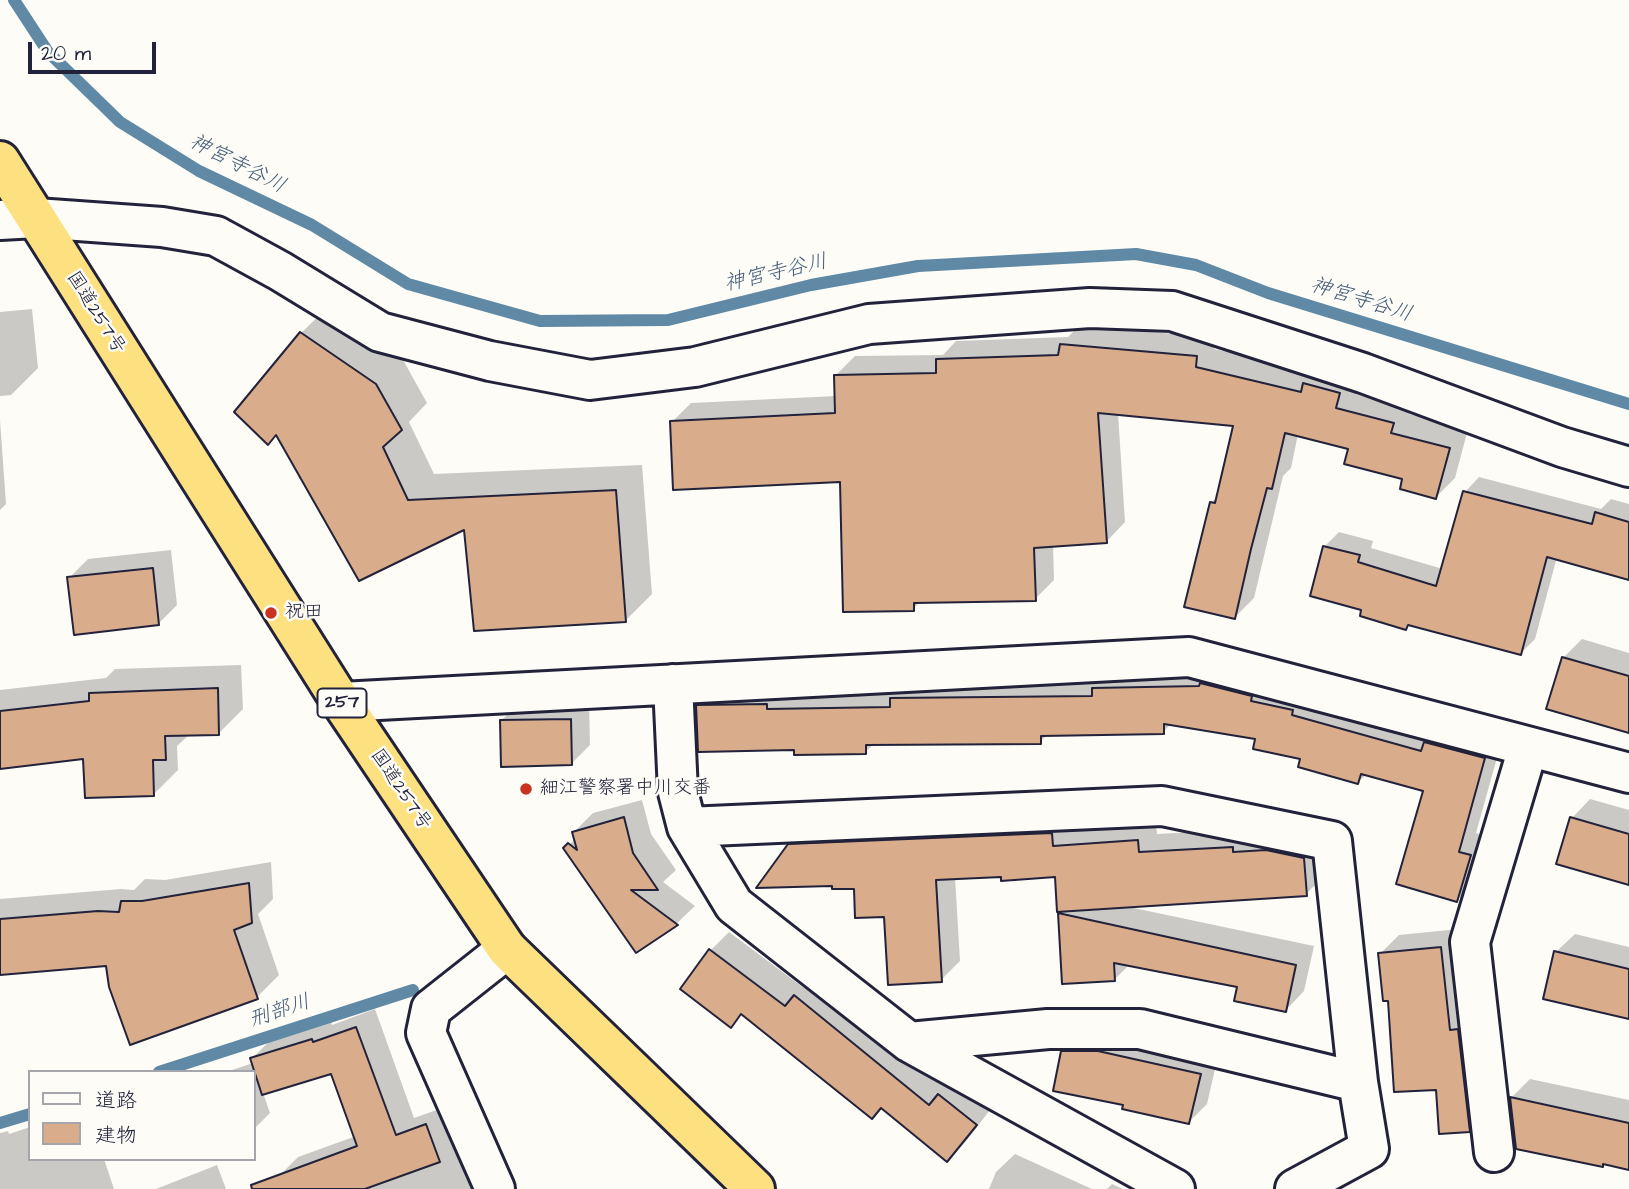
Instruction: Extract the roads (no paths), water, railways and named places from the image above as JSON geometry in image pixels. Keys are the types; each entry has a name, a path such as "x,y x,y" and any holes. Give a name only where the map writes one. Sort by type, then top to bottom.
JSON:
{"highway":[{"name":"国道257号","path":"0,161 18,219 507,949 755,1189"}],"street":[{"path":"18,219 162,228 216,236 280,271 380,332 490,361 590,380 695,367 869,324 1090,309 1172,311 1363,373 1562,447 1629,467"},
{"path":"341,702 1189,657 1629,774"},
{"path":"673,684 678,792 687,827 734,905 909,1042 1175,1189"},
{"path":"1494,1152 1470,942 1528,748"},
{"path":"687,827 1162,806 1332,841 1358,1082 1369,1149 1295,1189"},
{"path":"495,1189 426,1033 432,1009 507,949"},
{"path":"909,1042 1048,1029 1140,1029 1358,1082"}],"waterway":[{"name":"神宮寺谷川","path":"14,0 48,52 120,122 199,171 312,225 408,284 540,321 668,320 811,285 918,266 1136,254 1196,265 1268,293 1629,404"},
{"name":"刑部川","path":"165,1070 413,990"},
{"name":"刑部川","path":"0,1123 28,1115"}],"place":[{"name":"祝田","path":"271,613"},
{"name":"細江警察署中川交番","path":"526,789"}]}
